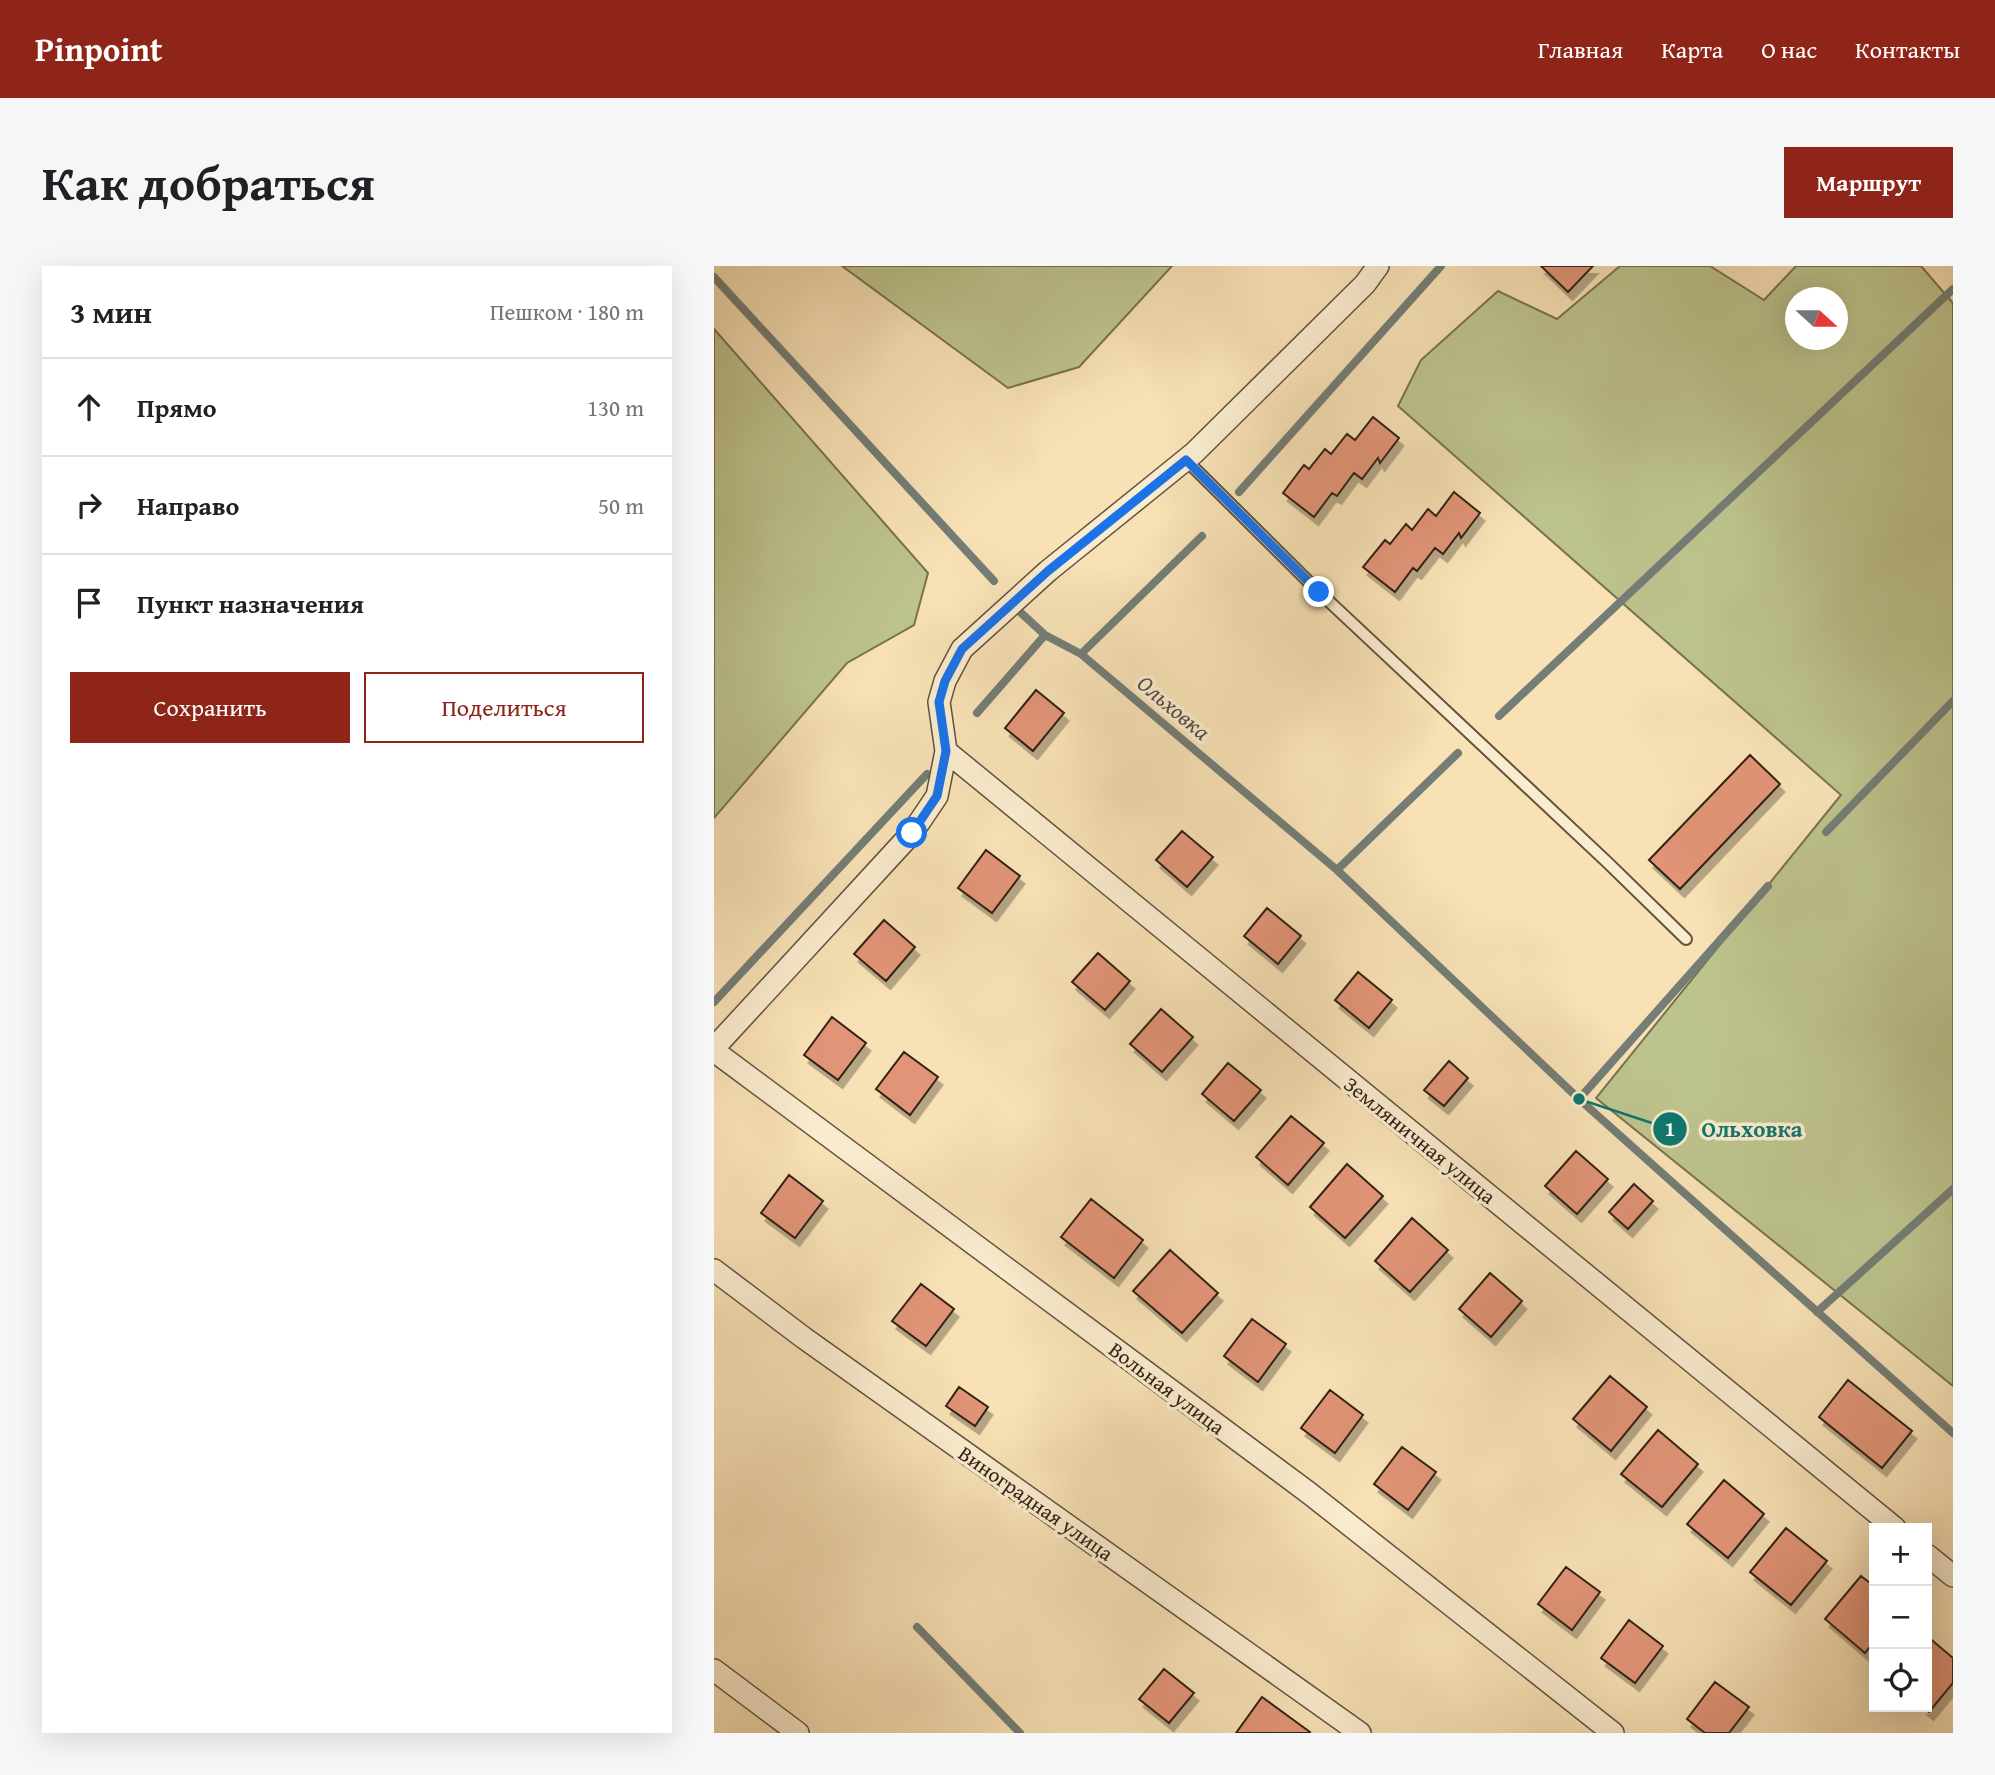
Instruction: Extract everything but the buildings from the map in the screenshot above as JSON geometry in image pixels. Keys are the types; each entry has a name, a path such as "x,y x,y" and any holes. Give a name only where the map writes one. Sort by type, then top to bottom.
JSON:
{"street":[{"path":"714,1049 912,833 937,796 946,751 939,702 945,681 962,649 1048,571 1186,460 1365,284 1378,266"},
{"name":"Земляничная улица","path":"946,751 1889,1523"},
{"name":"Вольная улица","path":"714,1049 1309,1493 1613,1733"},
{"name":"Виноградная улица","path":"714,1270 804,1338 1360,1733"},
{"path":"1932,1559 1953,1576"},
{"path":"714,1670 798,1733"}],"lane":[{"path":"1186,460 1319,592 1686,939"}],"green space":[{"path":"842,266 1172,266 1079,367 1008,388"},
{"path":"1620,266 1710,266 1764,300 1796,266 1921,266 1953,303 1953,1386 1596,1098 1841,795 1398,406 1421,360 1498,291 1557,319"},
{"path":"714,329 928,573 914,625 847,663 714,818"}],"waterway":[{"path":"1239,492 1441,266"},
{"name":"Ольховка","path":"714,277 994,581"},
{"path":"1499,716 1953,289"},
{"path":"1081,654 1202,536"},
{"name":"Ольховка","path":"1019,611 1045,635 1081,654 1337,870 1579,1099 1953,1433"},
{"path":"977,713 1045,635"},
{"path":"1826,832 1953,701"},
{"path":"1337,870 1458,753"},
{"path":"714,1002 927,774"},
{"path":"1579,1099 1768,886"},
{"path":"1817,1312 1953,1189"},
{"path":"917,1627 1020,1733"}],"place":[{"name":"Ольховка","path":"1579,1099"}],"route":[{"path":"912,833 937,796 946,751 939,702 945,681 962,649 1048,571 1186,460 1319,592"}]}
